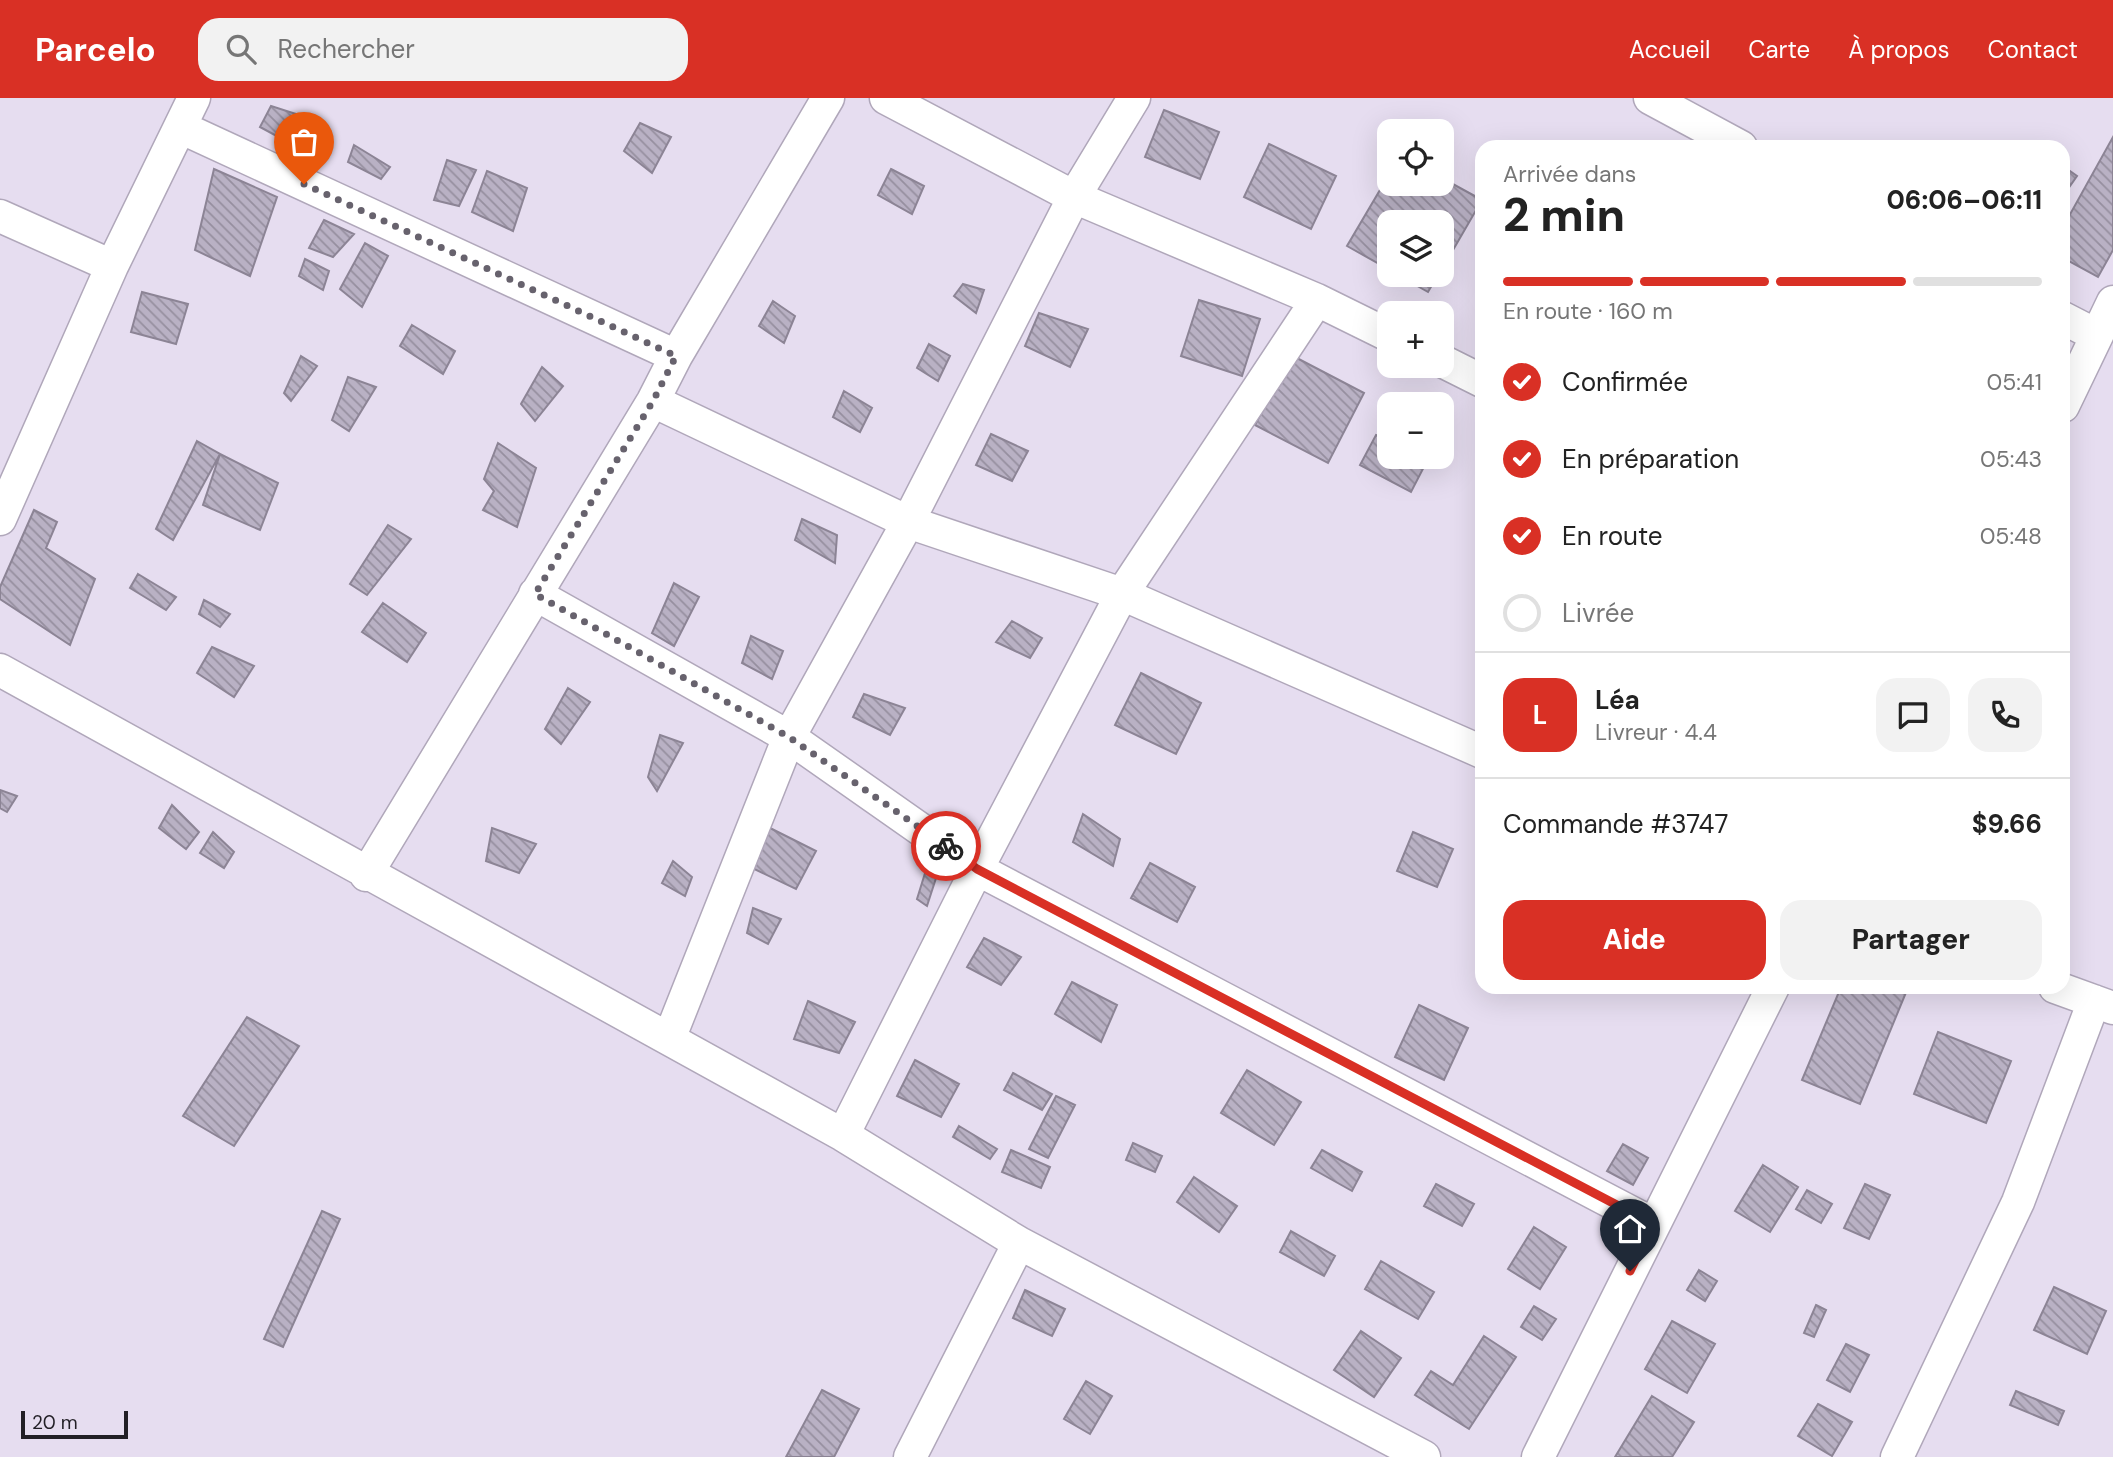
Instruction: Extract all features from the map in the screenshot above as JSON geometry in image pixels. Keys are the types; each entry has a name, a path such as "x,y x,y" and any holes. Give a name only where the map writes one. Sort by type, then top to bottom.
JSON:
{"street":[{"path":"0,519 112,267 194,98"},
{"path":"366,875 653,401 676,356 828,98"},
{"path":"886,98 1074,197 1317,300 1377,330"},
{"path":"669,1039 789,737 908,522 1074,197 1134,98"},
{"path":"1650,98 1728,140"},
{"path":"180,127 676,356"},
{"path":"0,216 112,267"},
{"path":"843,1135 977,869 1122,594 1317,300"},
{"path":"2070,391 2113,302"},
{"path":"2070,322 2096,335"},
{"path":"1454,367 1475,378"},
{"path":"653,401 908,522 1122,594 1475,749"},
{"path":"535,594 789,737 977,869 1653,1224"},
{"path":"0,670 366,875 843,1135 1019,1243 1424,1457"},
{"path":"1897,1457 2018,1202 2104,1005 2070,993"},
{"path":"1538,1457 1769,994"},
{"path":"910,1457 1019,1243"}],"building":[{"path":"271,106 312,119 299,148 260,127"},
{"path":"1164,110 1219,132 1200,179 1145,157"},
{"path":"640,123 671,137 652,173 624,151"},
{"path":"2113,137 2113,250 2098,277 2070,262 2070,214"},
{"path":"1269,144 1336,176 1311,229 1244,197"},
{"path":"354,145 390,167 381,179 348,162"},
{"path":"447,160 476,170 459,206 434,200"},
{"path":"214,169 277,197 250,276 195,250"},
{"path":"891,169 924,186 912,214 878,195"},
{"path":"487,171 527,188 513,231 472,212"},
{"path":"2070,171 2077,176 2070,186"},
{"path":"1454,185 1475,196 1475,212 1454,248 1454,210 1377,210 1377,263 1347,246 1377,195 1454,196"},
{"path":"324,220 354,234 333,257 309,248"},
{"path":"365,243 388,256 362,307 340,289"},
{"path":"305,259 329,271 323,290 299,276"},
{"path":"963,284 984,290 976,313 954,296"},
{"path":"142,292 188,304 176,344 131,332"},
{"path":"1199,300 1260,319 1242,376 1181,356"},
{"path":"773,301 795,316 784,343 759,326"},
{"path":"1039,313 1088,329 1070,367 1025,346"},
{"path":"412,325 455,351 443,374 400,346"},
{"path":"929,344 950,356 938,381 917,368"},
{"path":"1291,355 1364,393 1328,463 1255,425"},
{"path":"301,356 317,366 291,401 284,393"},
{"path":"542,367 563,386 535,421 521,404"},
{"path":"348,377 376,387 349,431 332,420"},
{"path":"844,391 872,408 860,432 833,417"},
{"path":"991,434 1028,451 1012,481 976,465"},
{"path":"1376,435 1377,469 1423,469 1411,492 1360,465"},
{"path":"197,441 220,454 173,540 156,529"},
{"path":"498,443 536,468 517,527 483,510 494,491 484,479"},
{"path":"220,454 278,483 260,530 203,505"},
{"path":"34,510 57,522 46,548 95,579 70,645 0,599 0,587"},
{"path":"802,519 837,535 835,563 795,540"},
{"path":"388,525 411,539 367,595 350,584"},
{"path":"138,574 176,597 166,610 130,588"},
{"path":"674,583 699,597 674,646 652,633"},
{"path":"204,600 230,614 220,627 199,614"},
{"path":"383,603 426,633 407,662 362,632"},
{"path":"1012,621 1042,638 1030,658 996,642"},
{"path":"751,636 783,651 772,679 742,663"},
{"path":"212,647 254,666 234,697 197,673"},
{"path":"1141,673 1201,703 1176,754 1115,725"},
{"path":"568,688 590,702 561,744 545,729"},
{"path":"864,694 905,708 890,735 853,717"},
{"path":"660,735 683,743 657,791 648,777"},
{"path":"0,790 17,796 7,812 0,808"},
{"path":"172,805 199,832 186,849 159,828"},
{"path":"1083,814 1120,839 1113,866 1073,842"},
{"path":"492,828 536,844 519,873 486,861"},
{"path":"770,828 816,851 796,889 750,867"},
{"path":"213,832 234,852 224,868 200,853"},
{"path":"1413,832 1453,849 1437,887 1397,871"},
{"path":"673,861 692,877 685,896 662,883"},
{"path":"1150,863 1195,887 1177,922 1131,898"},
{"path":"926,870 936,878 927,906 917,899"},
{"path":"753,908 781,919 768,944 747,933"},
{"path":"984,938 1021,957 1001,985 967,967"},
{"path":"1072,982 1117,1005 1101,1042 1055,1014"},
{"path":"1838,994 1905,994 1860,1104 1802,1080"},
{"path":"808,1001 855,1022 839,1053 794,1039"},
{"path":"1419,1005 1468,1028 1444,1080 1395,1057"},
{"path":"247,1017 299,1046 234,1146 183,1116"},
{"path":"1938,1032 2011,1061 1986,1123 1914,1094"},
{"path":"915,1060 959,1084 941,1117 897,1096"},
{"path":"1247,1070 1301,1102 1274,1145 1221,1113"},
{"path":"1013,1073 1052,1094 1042,1110 1004,1090"},
{"path":"1056,1096 1075,1105 1048,1158 1029,1149"},
{"path":"959,1126 997,1149 990,1159 953,1137"},
{"path":"1133,1143 1162,1156 1155,1172 1126,1160"},
{"path":"1623,1144 1648,1158 1633,1185 1607,1171"},
{"path":"1011,1150 1050,1167 1041,1188 1002,1172"},
{"path":"1322,1150 1362,1172 1352,1191 1311,1168"},
{"path":"1763,1165 1798,1187 1770,1232 1735,1211"},
{"path":"1194,1177 1237,1206 1219,1232 1177,1202"},
{"path":"1436,1184 1474,1204 1462,1226 1424,1206"},
{"path":"1865,1184 1890,1195 1869,1239 1844,1228"},
{"path":"1807,1190 1832,1204 1821,1223 1796,1209"},
{"path":"322,1211 340,1219 283,1347 264,1339"},
{"path":"1534,1227 1566,1247 1540,1289 1508,1269"},
{"path":"1291,1231 1335,1256 1324,1276 1280,1252"},
{"path":"1381,1261 1434,1292 1418,1319 1365,1289"},
{"path":"1699,1270 1717,1281 1705,1301 1687,1290"},
{"path":"2054,1287 2106,1311 2087,1354 2034,1330"},
{"path":"1025,1290 1065,1309 1052,1336 1013,1318"},
{"path":"1816,1305 1826,1310 1814,1337 1804,1333"},
{"path":"1534,1306 1556,1319 1542,1340 1521,1327"},
{"path":"1672,1321 1715,1344 1687,1393 1645,1369"},
{"path":"1361,1331 1401,1358 1374,1397 1334,1370"},
{"path":"1484,1336 1516,1357 1469,1429 1415,1395 1431,1371 1453,1385"},
{"path":"1846,1344 1869,1355 1850,1392 1827,1380"},
{"path":"1086,1381 1112,1396 1090,1434 1064,1419"},
{"path":"822,1390 859,1409 834,1457 786,1457"},
{"path":"2016,1391 2064,1411 2058,1425 2010,1405"},
{"path":"1652,1396 1694,1422 1672,1457 1615,1457"},
{"path":"1818,1404 1852,1422 1832,1456 1798,1436"}],"way so far":[{"path":"304,184 676,356 653,401 535,594 789,737 946,846"}],"route":[{"path":"946,846 977,869 1653,1224 1630,1271"}]}
